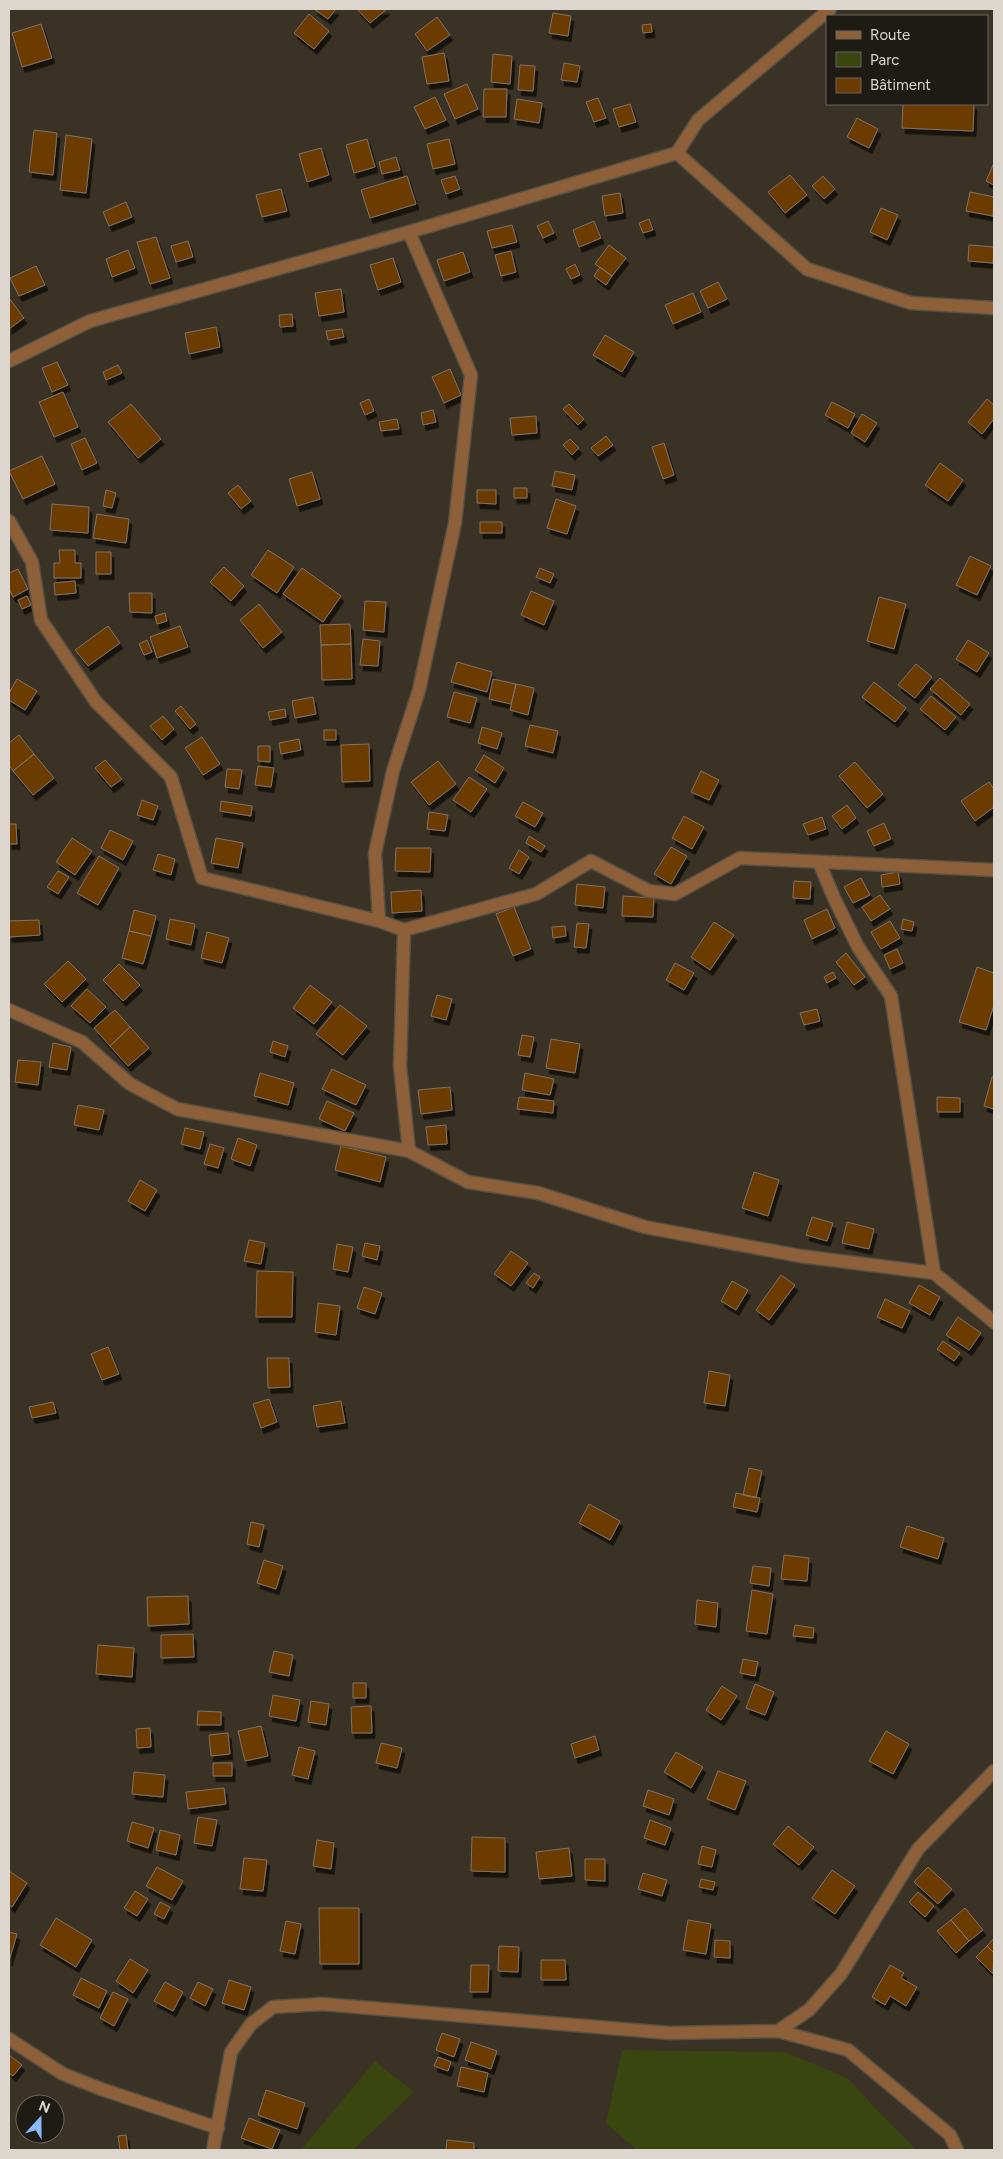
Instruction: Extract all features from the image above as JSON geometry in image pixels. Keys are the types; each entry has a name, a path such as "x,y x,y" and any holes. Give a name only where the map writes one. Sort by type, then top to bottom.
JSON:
{"street":[{"path":"9,361 90,322 677,154 698,120 830,9"},
{"path":"677,154 807,269 911,304 994,308"},
{"path":"379,921 375,853 393,771 419,690 455,523 471,375 409,232"},
{"path":"9,521 32,562 41,620 96,702 171,777 202,878 379,921 404,930 536,894 591,861 649,891 675,894 740,858 994,870"},
{"path":"819,862 858,947 891,996 934,1273"},
{"path":"404,930 400,1066 409,1151"},
{"path":"9,1010 82,1042 130,1084 177,1109 409,1151 468,1182 538,1193 645,1227 800,1256 934,1273 994,1322"},
{"path":"778,2031 809,2010 841,1974 918,1849 994,1771"},
{"path":"213,2150 231,2052 251,2024 273,2007 322,2004 669,2033 778,2031 848,2050 950,2136 957,2150"},
{"path":"9,2039 63,2074 101,2089 218,2128"}],"green space":[{"path":"622,2050 785,2052 847,2078 916,2150 637,2150 606,2123"},
{"path":"375,2061 414,2092 353,2150 301,2150"}],"building":[{"path":"314,9 336,9 328,19"},
{"path":"357,9 387,9 370,23"},
{"path":"553,13 571,16 568,36 549,33"},
{"path":"309,14 329,31 314,49 294,33"},
{"path":"437,17 450,35 427,51 415,34"},
{"path":"41,24 52,58 22,67 12,33"},
{"path":"651,24 652,32 643,33 642,25"},
{"path":"444,53 449,81 427,84 422,57"},
{"path":"493,54 512,56 510,84 491,82"},
{"path":"564,63 580,66 577,82 561,80"},
{"path":"520,65 535,66 533,91 518,90"},
{"path":"467,84 478,109 455,119 444,94"},
{"path":"484,89 507,89 506,117 483,117"},
{"path":"435,97 446,120 425,129 414,107"},
{"path":"598,98 606,118 594,122 586,102"},
{"path":"517,99 542,103 539,123 514,119"},
{"path":"630,104 636,122 619,127 613,109"},
{"path":"903,105 974,105 973,131 902,128"},
{"path":"857,118 878,129 869,148 847,137"},
{"path":"34,130 57,133 53,175 29,172"},
{"path":"66,135 92,139 86,193 60,190"},
{"path":"367,139 375,167 354,173 346,145"},
{"path":"449,139 455,164 433,169 427,144"},
{"path":"321,148 329,175 307,182 299,154"},
{"path":"396,157 400,170 382,174 379,162"},
{"path":"994,163 994,185 986,181"},
{"path":"790,175 807,195 785,213 768,192"},
{"path":"407,176 416,204 370,218 361,190"},
{"path":"455,176 460,189 446,194 441,180"},
{"path":"823,176 835,189 824,199 812,186"},
{"path":"281,189 287,211 262,217 256,195"},
{"path":"970,192 994,197 993,216 966,211"},
{"path":"620,193 623,213 605,216 602,196"},
{"path":"126,202 132,217 109,226 103,212"},
{"path":"881,208 898,215 887,240 870,232"},
{"path":"649,219 653,230 643,233 639,223"},
{"path":"548,221 554,233 543,238 537,226"},
{"path":"594,221 601,238 579,247 573,230"},
{"path":"512,225 517,242 492,248 487,231"},
{"path":"156,237 170,278 150,284 137,242"},
{"path":"188,241 193,257 176,262 171,246"},
{"path":"609,245 626,258 612,276 595,264"},
{"path":"969,245 994,247 993,263 968,261"},
{"path":"128,250 135,268 112,277 106,259"},
{"path":"511,251 516,272 501,276 495,255"},
{"path":"463,252 470,272 444,281 437,260"},
{"path":"393,258 401,282 378,290 370,265"},
{"path":"575,264 580,275 571,279 566,269"},
{"path":"36,266 45,285 19,296 10,278"},
{"path":"600,267 612,276 606,285 594,276"},
{"path":"718,282 727,299 708,308 700,291"},
{"path":"341,289 344,312 319,316 315,293"},
{"path":"693,293 701,312 673,324 665,305"},
{"path":"9,298 24,318 9,329"},
{"path":"292,314 293,326 280,327 279,315"},
{"path":"216,327 220,347 189,354 185,333"},
{"path":"342,329 344,337 328,340 326,331"},
{"path":"605,335 634,352 622,372 593,355"},
{"path":"57,362 68,385 52,392 42,368"},
{"path":"118,365 122,373 106,380 103,372"},
{"path":"450,369 461,395 444,403 432,377"},
{"path":"63,392 78,427 54,437 39,402"},
{"path":"369,399 374,411 365,415 360,403"},
{"path":"987,399 994,405 994,419 982,434 968,422"},
{"path":"832,402 855,414 848,428 825,415"},
{"path":"131,404 161,439 138,458 108,422"},
{"path":"569,404 584,419 578,425 563,409"},
{"path":"433,410 436,422 423,425 421,413"},
{"path":"862,414 877,423 865,442 851,433"},
{"path":"536,416 537,433 512,435 510,418"},
{"path":"397,419 399,429 381,431 379,422"},
{"path":"606,436 613,445 598,456 591,448"},
{"path":"85,438 97,463 82,470 71,444"},
{"path":"570,439 579,448 572,455 563,445"},
{"path":"664,443 674,475 663,479 652,447"},
{"path":"42,456 55,484 23,499 9,471"},
{"path":"940,463 963,480 948,501 925,485"},
{"path":"555,471 575,475 572,490 552,486"},
{"path":"312,472 320,499 297,506 289,479"},
{"path":"238,485 251,501 241,509 228,493"},
{"path":"514,488 527,488 527,498 514,498"},
{"path":"106,490 116,493 112,508 103,506"},
{"path":"477,490 496,490 496,504 477,503"},
{"path":"556,499 576,506 567,534 547,528"},
{"path":"52,504 89,507 88,533 50,530"},
{"path":"97,514 129,519 126,543 93,538"},
{"path":"480,522 502,522 502,533 480,533"},
{"path":"59,550 75,550 75,563 81,563 81,578 54,578 54,563 60,563"},
{"path":"268,550 294,567 277,593 251,575"},
{"path":"96,552 111,552 111,574 96,574"},
{"path":"970,556 991,566 977,595 956,585"},
{"path":"224,567 244,586 231,601 210,582"},
{"path":"302,568 341,596 323,622 283,594"},
{"path":"540,568 554,574 550,583 536,577"},
{"path":"18,569 28,589 13,597 9,589 9,573"},
{"path":"75,581 76,593 55,595 54,583"},
{"path":"531,591 554,601 544,625 521,615"},
{"path":"129,593 152,593 152,613 130,612"},
{"path":"27,596 31,605 22,609 18,600"},
{"path":"879,597 906,604 894,649 867,641"},
{"path":"365,601 386,602 384,632 363,630"},
{"path":"259,604 282,632 263,648 240,620"},
{"path":"165,613 167,621 157,624 155,616"},
{"path":"350,624 351,644 321,645 320,625"},
{"path":"108,626 120,643 88,666 75,650"},
{"path":"180,626 188,647 157,658 150,637"},
{"path":"363,639 380,641 378,666 360,665"},
{"path":"147,640 152,652 144,655 139,644"},
{"path":"968,640 989,653 977,672 956,659"},
{"path":"351,644 352,679 322,680 321,645"},
{"path":"457,662 492,672 487,692 451,682"},
{"path":"916,664 932,677 915,698 898,685"},
{"path":"940,678 970,704 961,715 930,689"},
{"path":"17,679 37,691 25,710 9,700 9,693"},
{"path":"493,679 516,684 511,704 489,699"},
{"path":"874,682 906,708 895,722 862,697"},
{"path":"516,684 534,688 528,715 510,710"},
{"path":"454,692 477,698 470,723 447,717"},
{"path":"931,696 956,717 945,730 920,709"},
{"path":"313,697 316,714 295,718 292,701"},
{"path":"181,706 196,724 190,729 175,711"},
{"path":"285,709 286,717 270,720 268,712"},
{"path":"163,716 174,729 162,740 150,726"},
{"path":"530,725 558,731 553,753 525,746"},
{"path":"482,727 502,733 497,749 478,743"},
{"path":"324,730 336,730 336,740 324,740"},
{"path":"19,735 34,754 13,771 9,765 9,743"},
{"path":"202,737 220,764 203,775 185,748"},
{"path":"299,739 301,750 281,754 279,743"},
{"path":"369,744 370,781 342,782 341,745"},
{"path":"258,746 270,746 270,762 258,761"},
{"path":"34,754 54,778 33,795 13,771"},
{"path":"484,755 504,768 495,783 475,770"},
{"path":"105,760 122,779 111,787 95,768"},
{"path":"438,761 456,784 429,805 411,782"},
{"path":"855,762 883,794 867,808 839,776"},
{"path":"258,766 274,768 271,787 255,785"},
{"path":"227,769 242,770 239,789 225,787"},
{"path":"701,771 719,780 709,800 691,792"},
{"path":"469,777 487,789 471,812 453,800"},
{"path":"989,782 994,789 994,807 975,821 961,801"},
{"path":"142,800 158,806 153,820 137,815"},
{"path":"221,801 252,806 251,816 220,811"},
{"path":"523,802 543,813 535,827 515,816"},
{"path":"847,805 856,818 842,829 832,816"},
{"path":"429,812 448,815 445,831 427,829"},
{"path":"684,816 704,827 692,849 672,838"},
{"path":"822,817 826,829 808,835 803,824"},
{"path":"884,823 891,839 874,846 867,831"},
{"path":"9,824 16,824 17,844 9,844"},
{"path":"110,830 133,841 123,860 101,848"},
{"path":"529,836 545,846 541,852 526,843"},
{"path":"72,838 92,851 75,875 56,862"},
{"path":"216,838 243,843 238,868 211,863"},
{"path":"671,847 687,856 671,884 654,874"},
{"path":"396,848 431,848 430,872 395,871"},
{"path":"519,850 529,857 519,874 509,868"},
{"path":"158,854 175,859 171,875 153,870"},
{"path":"99,856 119,868 98,905 77,893"},
{"path":"58,871 69,877 58,894 47,887"},
{"path":"898,872 900,884 882,887 881,875"},
{"path":"861,878 870,895 853,903 844,887"},
{"path":"794,881 811,882 810,899 793,898"},
{"path":"577,884 605,887 603,908 575,905"},
{"path":"421,890 422,911 392,913 391,892"},
{"path":"880,895 890,909 871,921 862,907"},
{"path":"623,896 654,898 653,917 622,916"},
{"path":"514,907 531,949 513,956 496,914"},
{"path":"827,909 835,928 812,939 804,920"},
{"path":"134,910 156,916 151,936 129,931"},
{"path":"170,919 195,924 191,945 166,939"},
{"path":"903,919 914,922 912,931 901,929"},
{"path":"39,920 40,935 9,937 9,921"},
{"path":"890,921 900,938 881,949 871,932"},
{"path":"714,922 734,935 710,970 691,957"},
{"path":"577,923 589,924 586,948 574,947"},
{"path":"565,926 566,936 553,938 552,927"},
{"path":"129,931 151,936 143,964 122,958"},
{"path":"207,932 229,938 222,963 201,958"},
{"path":"897,949 903,963 890,969 884,955"},
{"path":"846,953 865,977 854,985 836,962"},
{"path":"68,961 86,979 62,1002 44,984"},
{"path":"675,963 694,973 684,990 666,980"},
{"path":"119,964 140,985 123,1001 103,980"},
{"path":"977,967 994,973 994,1005 986,1030 959,1022"},
{"path":"833,972 836,978 827,983 824,977"},
{"path":"310,985 332,1002 314,1024 293,1008"},
{"path":"87,989 106,1007 90,1023 71,1006"},
{"path":"437,995 452,999 446,1020 431,1016"},
{"path":"340,1005 367,1026 343,1055 316,1034"},
{"path":"817,1009 820,1021 804,1025 800,1013"},
{"path":"115,1010 130,1027 110,1046 94,1028"},
{"path":"130,1027 149,1048 128,1066 110,1046"},
{"path":"522,1035 534,1037 530,1057 518,1055"},
{"path":"551,1039 580,1044 575,1073 546,1068"},
{"path":"273,1041 288,1046 285,1057 270,1052"},
{"path":"53,1043 71,1047 67,1070 49,1067"},
{"path":"18,1060 41,1062 38,1085 15,1082"},
{"path":"332,1069 366,1085 356,1105 322,1089"},
{"path":"260,1073 294,1083 288,1105 254,1096"},
{"path":"525,1073 554,1079 550,1095 522,1090"},
{"path":"992,1077 994,1077 994,1109 984,1106"},
{"path":"450,1087 452,1110 421,1114 418,1090"},
{"path":"519,1097 554,1101 553,1113 517,1109"},
{"path":"937,1097 960,1098 960,1112 937,1112"},
{"path":"327,1101 354,1113 345,1131 319,1119"},
{"path":"78,1105 104,1110 99,1130 74,1125"},
{"path":"446,1125 447,1144 428,1145 426,1127"},
{"path":"185,1128 204,1132 200,1149 181,1144"},
{"path":"238,1138 257,1145 250,1166 231,1159"},
{"path":"210,1144 224,1148 218,1168 204,1164"},
{"path":"341,1146 386,1157 380,1182 335,1170"},
{"path":"754,1172 779,1180 768,1216 742,1208"},
{"path":"140,1180 157,1190 145,1211 128,1201"},
{"path":"812,1217 833,1223 827,1241 806,1235"},
{"path":"847,1222 874,1229 869,1249 842,1243"},
{"path":"249,1240 265,1243 261,1264 244,1261"},
{"path":"365,1243 380,1246 377,1260 362,1256"},
{"path":"337,1244 353,1247 348,1272 333,1269"},
{"path":"511,1251 528,1263 511,1286 494,1274"},
{"path":"257,1271 293,1272 292,1317 256,1317"},
{"path":"534,1273 540,1277 533,1288 526,1283"},
{"path":"781,1275 795,1285 769,1320 756,1310"},
{"path":"732,1281 748,1290 736,1310 721,1301"},
{"path":"919,1285 940,1297 930,1315 909,1303"},
{"path":"364,1287 382,1293 375,1314 357,1308"},
{"path":"885,1299 910,1311 902,1328 877,1317"},
{"path":"318,1303 340,1306 336,1335 315,1332"},
{"path":"958,1317 981,1333 969,1350 946,1335"},
{"path":"943,1341 960,1353 954,1361 937,1349"},
{"path":"108,1347 119,1374 102,1380 91,1354"},
{"path":"267,1358 289,1358 290,1387 268,1388"},
{"path":"709,1371 730,1375 725,1406 704,1403"},
{"path":"269,1399 277,1422 261,1428 253,1404"},
{"path":"341,1401 345,1423 317,1427 313,1406"},
{"path":"53,1402 56,1413 32,1418 29,1407"},
{"path":"749,1468 762,1471 756,1498 743,1495"},
{"path":"736,1493 760,1498 757,1512 733,1507"},
{"path":"589,1504 620,1521 610,1540 579,1523"},
{"path":"251,1522 264,1525 259,1547 247,1544"},
{"path":"907,1526 944,1538 938,1559 900,1547"},
{"path":"784,1555 809,1558 807,1581 781,1579"},
{"path":"264,1560 283,1566 276,1589 257,1583"},
{"path":"753,1566 771,1568 769,1586 750,1583"},
{"path":"752,1590 773,1594 767,1634 746,1631"},
{"path":"188,1596 189,1624 148,1626 147,1597"},
{"path":"697,1600 718,1603 716,1627 695,1624"},
{"path":"795,1625 814,1628 813,1638 793,1636"},
{"path":"193,1634 194,1657 161,1658 161,1635"},
{"path":"98,1645 134,1648 132,1677 96,1674"},
{"path":"274,1651 293,1655 289,1676 269,1672"},
{"path":"743,1659 758,1662 755,1676 740,1673"},
{"path":"353,1683 366,1683 366,1698 353,1698"},
{"path":"755,1684 774,1692 765,1715 746,1708"},
{"path":"722,1686 737,1696 721,1720 706,1710"},
{"path":"273,1695 300,1700 296,1721 269,1716"},
{"path":"311,1701 329,1704 326,1725 308,1722"},
{"path":"371,1706 372,1733 352,1733 351,1707"},
{"path":"198,1711 221,1712 221,1725 197,1725"},
{"path":"261,1726 268,1756 245,1761 238,1731"},
{"path":"150,1728 151,1747 137,1748 136,1729"},
{"path":"886,1731 909,1744 893,1774 869,1761"},
{"path":"228,1733 230,1754 211,1756 209,1735"},
{"path":"595,1736 599,1750 575,1758 571,1744"},
{"path":"381,1743 402,1748 397,1768 376,1763"},
{"path":"299,1747 315,1751 308,1779 292,1775"},
{"path":"676,1752 703,1767 691,1788 664,1772"},
{"path":"213,1763 232,1763 232,1776 213,1776"},
{"path":"718,1771 746,1781 735,1810 707,1799"},
{"path":"134,1772 165,1775 163,1797 132,1794"},
{"path":"224,1788 226,1804 188,1809 186,1792"},
{"path":"648,1790 674,1799 669,1815 643,1806"},
{"path":"198,1817 217,1820 212,1846 194,1843"},
{"path":"650,1820 671,1828 665,1845 644,1838"},
{"path":"132,1822 154,1828 148,1848 127,1841"},
{"path":"788,1826 814,1847 799,1865 773,1844"},
{"path":"160,1830 180,1835 176,1855 156,1850"},
{"path":"472,1837 505,1838 505,1872 471,1871"},
{"path":"317,1840 334,1843 331,1869 313,1866"},
{"path":"702,1846 716,1850 712,1867 698,1864"},
{"path":"569,1848 572,1876 539,1879 536,1852"},
{"path":"244,1858 267,1860 263,1891 240,1889"},
{"path":"585,1859 605,1859 605,1881 585,1880"},
{"path":"157,1867 183,1881 172,1900 146,1886"},
{"path":"928,1867 952,1889 938,1904 914,1882"},
{"path":"832,1870 855,1886 835,1914 812,1898"},
{"path":"9,1871 27,1883 12,1907 9,1905"},
{"path":"643,1873 667,1880 662,1896 638,1889"},
{"path":"701,1879 715,1882 713,1890 699,1887"},
{"path":"135,1891 148,1899 137,1916 124,1908"},
{"path":"918,1892 934,1906 925,1917 909,1902"},
{"path":"160,1902 170,1907 164,1919 154,1914"},
{"path":"319,1908 359,1908 359,1964 320,1964"},
{"path":"965,1908 983,1930 969,1941 951,1920"},
{"path":"56,1918 92,1940 76,1967 40,1945"},
{"path":"688,1920 711,1924 706,1954 683,1950"},
{"path":"951,1920 969,1941 956,1953 937,1931"},
{"path":"286,1921 301,1924 295,1954 280,1951"},
{"path":"9,1932 17,1934 9,1961"},
{"path":"994,1938 994,1953 987,1946"},
{"path":"715,1940 730,1941 730,1958 714,1957"},
{"path":"499,1946 519,1947 518,1972 498,1971"},
{"path":"987,1946 994,1953 993,1974 976,1957"},
{"path":"130,1959 148,1970 133,1993 116,1981"},
{"path":"541,1960 565,1960 566,1980 541,1980"},
{"path":"471,1965 489,1965 488,1992 470,1992"},
{"path":"890,1965 904,1973 901,1978 917,1987 906,2006 890,1996 885,2005 872,1997"},
{"path":"81,1978 107,1991 99,2008 73,1995"},
{"path":"229,1980 251,1987 244,2010 222,2003"},
{"path":"165,1982 183,1992 173,2011 154,2001"},
{"path":"198,1982 213,1989 205,2006 190,1998"},
{"path":"113,1992 128,1999 114,2026 100,2018"},
{"path":"442,2033 460,2039 454,2057 436,2050"},
{"path":"471,2042 497,2051 491,2069 465,2060"},
{"path":"9,2055 22,2065 13,2076 9,2073"},
{"path":"438,2057 451,2062 448,2071 434,2066"},
{"path":"461,2067 488,2073 484,2092 457,2086"},
{"path":"266,2090 305,2103 297,2129 258,2115"},
{"path":"249,2118 280,2130 272,2149 241,2138"},
{"path":"126,2135 128,2150 120,2150 118,2136"},
{"path":"447,2140 474,2143 474,2150 446,2150"}]}
